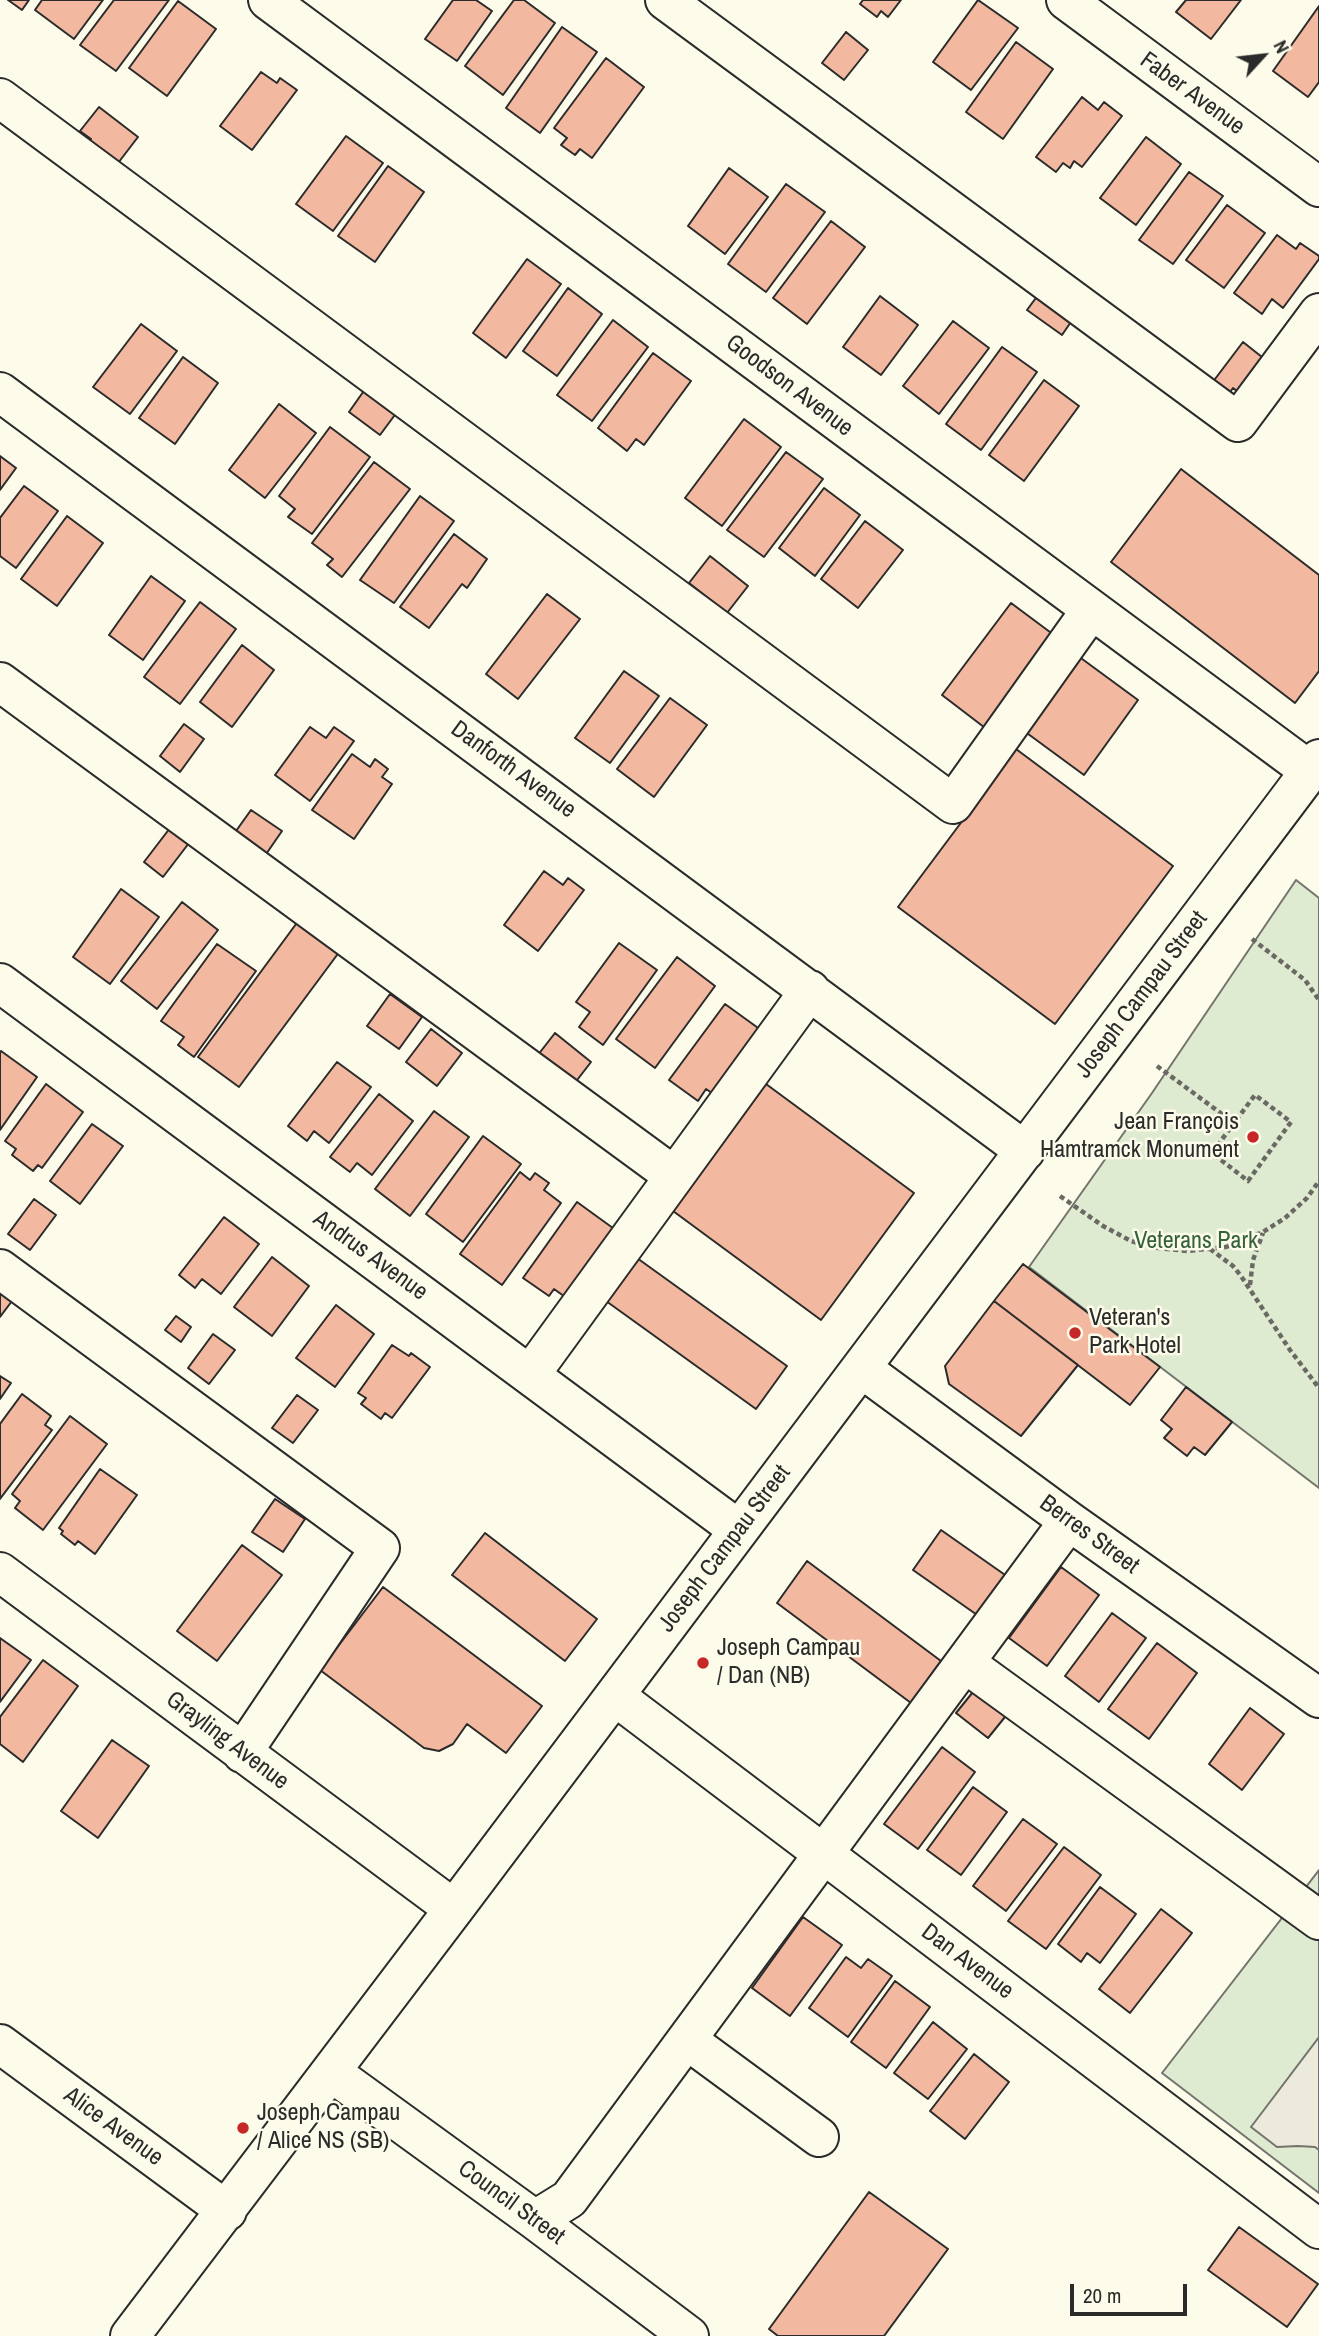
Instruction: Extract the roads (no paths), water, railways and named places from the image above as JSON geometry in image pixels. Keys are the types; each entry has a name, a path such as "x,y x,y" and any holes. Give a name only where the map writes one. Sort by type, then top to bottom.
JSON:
{"street":[{"name":"Goodson Avenue","path":"268,0 1091,610 1315,765"},
{"path":"665,0 1238,422 1319,313"},
{"name":"Faber Avenue","path":"1066,0 1319,187"},
{"path":"0,98 953,804 1091,610"},
{"name":"Danforth Avenue","path":"0,392 1025,1151"},
{"path":"0,682 674,1176"},
{"name":"Joseph Campau Street","path":"130,2336 227,2211 1315,765"},
{"name":"Andrus Avenue","path":"0,983 739,1530"},
{"path":"530,1375 810,990"},
{"path":"0,1269 380,1548 242,1753"},
{"name":"Berres Street","path":"861,1368 1069,1521 1319,1698"},
{"path":"536,2220 569,2199 1069,1521"},
{"name":"Grayling Avenue","path":"0,1572 454,1909"},
{"path":"965,1663 1319,1920"},
{"name":"Dan Avenue","path":"615,1696 1319,2229"},
{"path":"687,2040 819,2137"},
{"name":"Alice Avenue","path":"0,2044 227,2211"},
{"name":"Council Street","path":"331,2072 536,2220 689,2336"}],"place":[{"name":"Jean François Hamtramck Monument","path":"1253,1137"},
{"name":"Veteran's Park Hotel","path":"1075,1333"},
{"name":"Joseph Campau / Dan (NB)","path":"703,1663"},
{"name":"Joseph Campau / Alice NS (SB)","path":"243,2128"}],"park label":[{"name":"Veterans Park","path":"1196,1242"}]}
